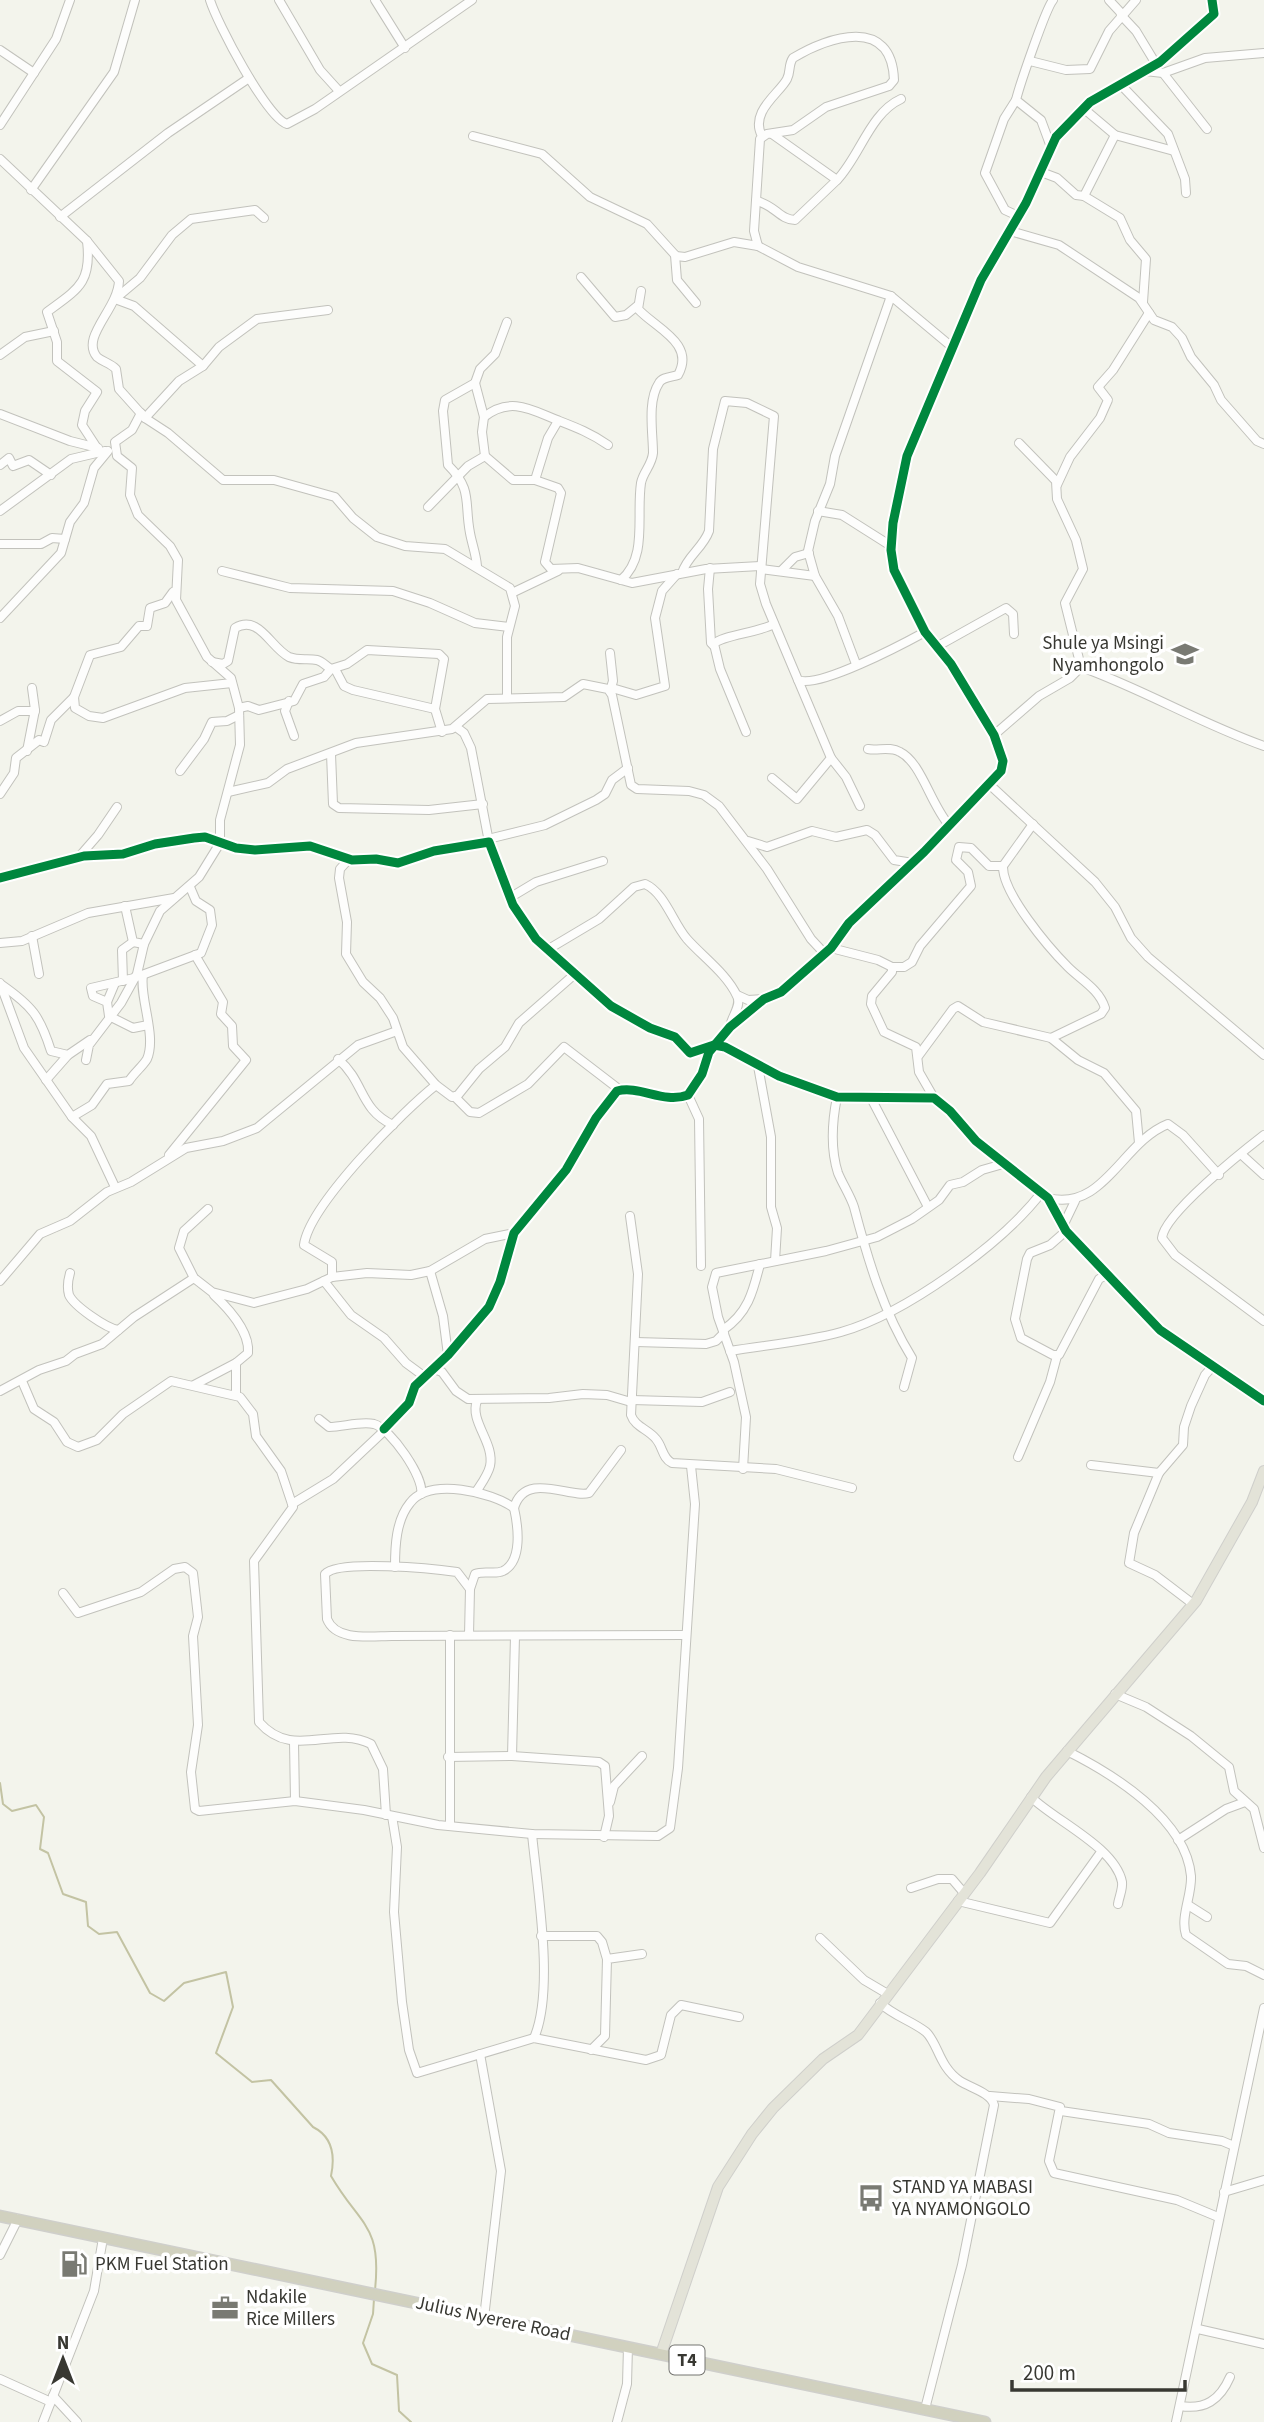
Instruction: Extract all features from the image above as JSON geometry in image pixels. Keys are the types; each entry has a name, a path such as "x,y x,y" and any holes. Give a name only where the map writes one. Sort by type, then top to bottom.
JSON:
{"highway":[{"name":"Julius Nyerere Road","path":"0,2216 985,2422"}],"main road":[{"path":"661,2354 707,2217 725,2177 752,2134 773,2108 837,2048 858,2035 886,1993 961,1897 1031,1797 1193,1604 1252,1502 1264,1471"}],"street":[{"path":"0,125 56,39 70,0"},
{"path":"31,190 110,79 135,0"},
{"path":"209,0 249,78 278,118 287,124 405,48 472,0"},
{"path":"279,0 320,70 339,91"},
{"path":"375,0 405,48"},
{"path":"1018,216 1005,210 985,173 1004,119 1016,100 1042,30 1044,13 1053,0"},
{"path":"1109,0 1136,31 1156,64"},
{"path":"1030,61 1066,70 1086,71 1093,65 1106,37 1136,0"},
{"path":"349,859 340,869 339,878 347,922 346,954 363,982 384,1004 404,1047 436,1085 455,1097 470,1112 479,1113 528,1084 564,1047 620,1090 664,1098 688,1095 702,1074 714,1045 730,1027 764,999 781,992 827,951 849,923 990,785 1003,767 994,735 937,646 925,632 900,588 891,545 897,498 910,447 981,280 1018,216 1061,130 1083,108 1156,64 1209,20 1214,14 1212,0"},
{"path":"758,246 754,231 759,140 762,136 793,130 826,107 878,91 893,83 894,71 882,45 866,36 850,36 825,43 793,58 786,81 766,101 759,131 762,136"},
{"path":"0,50 34,73"},
{"path":"1145,71 1163,73 1205,58 1264,53"},
{"path":"1163,73 1207,129"},
{"path":"60,217 168,133 249,78"},
{"path":"1121,85 1163,127 1185,179 1186,192"},
{"path":"756,201 770,204 785,219 795,220 837,180 854,159 882,112 901,99"},
{"path":"1016,100 1041,120 1051,147"},
{"path":"1083,108 1115,135 1174,151"},
{"path":"772,134 837,180"},
{"path":"1084,196 1115,135"},
{"path":"472,136 542,154 590,197 647,223 675,255 677,280 696,303"},
{"path":"0,159 87,241 119,281 115,299 106,318 93,335 91,345 97,356 116,369 119,389 143,416 168,433 223,480 274,480 335,497 353,518 377,537 405,546 445,549 477,566 514,592 516,606 509,626 507,696"},
{"path":"1041,172 1057,178 1076,195 1084,196 1115,213 1130,240 1146,259 1143,302"},
{"path":"115,299 140,278 172,235 191,219 255,210 264,218"},
{"path":"1010,231 1059,245 1095,266 1143,302 1156,321 1178,333 1194,363 1214,385 1221,400 1257,441 1264,444"},
{"path":"87,241 89,271 78,289 47,313 54,331 57,361 97,393 85,411 82,425 97,448"},
{"path":"675,255 685,257 734,242 758,246 797,267 891,296 952,346"},
{"path":"581,277 615,317 626,315 637,306 641,291"},
{"path":"856,664 838,616 815,576 808,554 818,511 830,484 835,456 891,296"},
{"path":"115,299 134,306 203,366"},
{"path":"621,580 630,573 638,556 641,482 652,463 653,404 657,386 663,380 678,374 682,364 676,339 650,321 637,306"},
{"path":"86,1060 94,1037 134,978 144,944 160,911 190,887 220,843 220,820 238,761 239,711 229,675 212,663 176,600 174,589 178,560 170,546 138,515 130,495 132,468 117,456 115,442 132,430 179,381 203,366 219,347 257,319 328,310"},
{"path":"1081,667 1065,603 1083,566 1076,540 1057,499 1057,485 1070,457 1104,410 1108,400 1098,387 1113,370 1150,313"},
{"path":"507,322 495,354 480,369 475,383 484,417 482,432 485,456 513,480 535,480 558,488 561,493 545,562 551,569 558,571"},
{"path":"0,355 25,337 54,331"},
{"path":"475,383 445,400 443,411 448,465 459,476 468,496 470,534 477,566"},
{"path":"228,792 268,783 287,769 356,743 442,732 456,727 480,703 507,696 564,697 577,685 583,684 636,695 665,686 655,618 662,591 679,573 709,531 714,443 728,399 758,406 774,416 760,568 762,594 831,758 846,778 860,806"},
{"path":"484,417 503,406 536,409 558,421 578,426 608,444"},
{"path":"0,414 108,451"},
{"path":"535,480 548,438 558,421"},
{"path":"1019,443 1057,485"},
{"path":"0,511 71,459 108,451"},
{"path":"0,618 61,554 70,522 84,503 94,468 108,451"},
{"path":"428,507 473,462 485,456"},
{"path":"0,465 9,458 13,466 29,460 51,475"},
{"path":"818,511 838,513 891,545"},
{"path":"0,544 41,544 52,538 65,539"},
{"path":"782,570 794,557 808,554"},
{"path":"514,592 558,571 574,567 632,583 710,568 760,568 815,576"},
{"path":"710,568 708,589 711,643 746,732"},
{"path":"222,571 290,588 393,591 430,603 475,623 509,626"},
{"path":"174,589 168,601 150,608 146,627 139,626 127,642 90,655 75,697 75,708 80,713 103,718 185,688 232,683"},
{"path":"937,646 1006,608 1013,614 1014,634"},
{"path":"212,663 223,664 228,661 233,631 243,624 256,626 278,650 292,658 317,660 333,669 344,686 435,709"},
{"path":"714,646 721,638 750,634 774,624"},
{"path":"798,680 817,680 899,648 925,632"},
{"path":"180,771 204,739 212,722 227,721 248,706 259,710 296,698 303,684 324,677 367,650 439,654 444,659 435,709 442,732"},
{"path":"610,653 611,689 631,785 637,789 689,791 704,795 733,821 827,951 878,960 892,967 904,967 912,962 920,946 971,886 968,872 956,860 959,847 971,848 989,866 1003,866"},
{"path":"994,735 1039,696 1070,678 1081,667"},
{"path":"1081,667 1107,674 1217,729 1264,746"},
{"path":"27,752 35,711 32,688"},
{"path":"0,794 15,773 16,758 39,740 44,741 51,720 75,697"},
{"path":"289,701 285,711 294,736"},
{"path":"0,722 18,711 35,711"},
{"path":"456,727 468,741 489,841 510,897 526,925 547,950 611,1006 650,1028 676,1037 690,1053 714,1045 725,1046 758,1066 808,1088 837,1097 872,1100 914,1096 934,1098"},
{"path":"868,749 889,749 906,755 922,778 935,808 949,825"},
{"path":"331,754 333,804 340,808 429,810 482,804"},
{"path":"772,778 797,799 831,758"},
{"path":"0,878 78,858 123,854 155,844 205,837 255,850 310,846 349,859 398,863 434,851 489,841 545,825 596,800 606,792 612,780 628,768"},
{"path":"990,785 1104,892 1131,938 1148,957 1264,1055"},
{"path":"78,858 117,807"},
{"path":"1033,824 1003,866 1004,875 1022,911 1065,964 1093,988 1104,1004 1101,1014 1051,1038"},
{"path":"744,839 767,847 812,831 836,837 867,830 875,835 894,860 913,863"},
{"path":"510,897 536,882 603,861"},
{"path":"547,950 599,919 634,887 645,884 656,891 686,938 711,962 737,995 748,1000 764,999"},
{"path":"107,1002 93,996 91,988 144,975 201,953 212,925 210,910 197,901 190,887"},
{"path":"0,943 22,941 82,915 174,898"},
{"path":"125,906 133,942"},
{"path":"32,936 38,974"},
{"path":"109,1016 107,1002 119,982 122,950 133,942 144,944"},
{"path":"165,1160 246,1060 233,1046 232,1026 221,1014 223,1002 195,955"},
{"path":"892,967 892,972 872,996 871,1004 884,1032 914,1044 919,1055 919,1072 934,1098 1003,1164 1045,1195 1064,1229 1160,1330 1264,1401"},
{"path":"455,1097 471,1076 505,1047 519,1023 576,973"},
{"path":"72,1118 92,1104 107,1084 129,1081 147,1058 148,1010 141,987 144,975"},
{"path":"1,984 24,1048 72,1118 91,1136 115,1187"},
{"path":"1,984 29,1004 44,1025 51,1051 68,1055"},
{"path":"730,1027 738,1004 737,995"},
{"path":"919,1055 958,1006 983,1022 1051,1038 1078,1060 1112,1080 1136,1111 1139,1143"},
{"path":"109,1016 133,1028 148,1025"},
{"path":"0,1281 40,1234 70,1221 115,1187 131,1182 186,1148 223,1141 257,1128 358,1045 397,1031"},
{"path":"46,1080 68,1055 94,1037"},
{"path":"338,1059 351,1072 369,1109 393,1125"},
{"path":"758,1066 771,1137 771,1207 777,1228 775,1261"},
{"path":"425,1377 406,1363 384,1338 351,1315 328,1279 332,1262 304,1245 310,1225 369,1148 436,1085"},
{"path":"292,1504 339,1474 384,1430 409,1403 415,1386 448,1355 489,1307 500,1282 514,1233 559,1179 596,1118 620,1090"},
{"path":"688,1095 699,1119 701,1266"},
{"path":"837,1097 832,1126 836,1162 852,1200 861,1241 887,1311 912,1358 904,1387"},
{"path":"872,1100 928,1207"},
{"path":"1057,1356 1021,1338 1016,1332 1015,1319 1030,1253 1050,1245 1064,1229 1075,1201 1100,1185 1139,1143 1168,1124 1183,1135 1219,1175"},
{"path":"1264,1135 1181,1206 1167,1225 1162,1238 1183,1261 1264,1321"},
{"path":"1242,1155 1264,1175"},
{"path":"743,1469 747,1417 716,1309 713,1278 722,1271 861,1241 902,1224 928,1207 950,1185 963,1182 982,1170 1003,1164"},
{"path":"1045,1195 1075,1201"},
{"path":"730,1352 839,1333 887,1311 920,1294 976,1255 1023,1217 1045,1195"},
{"path":"194,1385 236,1363 248,1353 248,1343 231,1312 194,1278 179,1248 189,1223 208,1209"},
{"path":"630,1216 638,1274 632,1419 657,1440 668,1461 691,1466 776,1469 852,1488"},
{"path":"212,1292 263,1302 328,1279 367,1273 411,1275 430,1271 485,1239 514,1233"},
{"path":"636,1342 706,1344 716,1341 735,1322 751,1300 761,1264"},
{"path":"430,1271 443,1317 448,1355"},
{"path":"70,1273 68,1292 72,1300 102,1325 118,1329"},
{"path":"1018,1457 1050,1382 1057,1356 1099,1279 1108,1274"},
{"path":"0,1391 38,1370 102,1344 118,1329 194,1278"},
{"path":"236,1363 236,1394"},
{"path":"1193,1604 1155,1576 1129,1563 1134,1533 1158,1473 1183,1445 1184,1427 1191,1406 1205,1375 1213,1366"},
{"path":"433,1369 442,1372 464,1397 477,1401 583,1394 607,1395 631,1401 702,1402 730,1392"},
{"path":"22,1381 34,1409 54,1422 67,1442 78,1447 97,1440 123,1414 162,1385 176,1381 236,1394 253,1414 256,1436 281,1471 292,1504 289,1514 256,1555 253,1572 259,1722 276,1738 295,1742 321,1738 360,1740 372,1744 383,1769 389,1816 397,1847 394,1912 404,2012 414,2069 422,2074 534,2038 636,2060 658,2057 663,2049 671,2015 681,2006 739,2017"},
{"path":"477,1401 475,1413 487,1438 491,1464 477,1492"},
{"path":"320,1419 329,1427 365,1424 384,1430 418,1477 422,1486 421,1494"},
{"path":"469,1635 470,1589 475,1574 503,1571 513,1563 517,1544 514,1508 520,1496 532,1489 589,1493 621,1450"},
{"path":"1091,1465 1158,1473"},
{"path":"62,1593 78,1613 141,1592 174,1569 185,1567 193,1573 198,1617 193,1636 198,1725 191,1772 195,1809 205,1813 248,1804 295,1801 450,1825 532,1834 658,1836 670,1828 678,1768 695,1504 691,1466"},
{"path":"396,1567 400,1523 411,1502 421,1494 444,1489 477,1492 514,1508"},
{"path":"470,1589 457,1572 396,1567 329,1569 324,1578 330,1625 336,1631 353,1635 685,1635"},
{"path":"450,1635 450,1825"},
{"path":"512,1756 515,1636"},
{"path":"1115,1694 1146,1707 1191,1736 1224,1762 1228,1767 1234,1791 1254,1809 1264,1848"},
{"path":"295,1742 295,1801"},
{"path":"1067,1751 1149,1803 1178,1840 1190,1872 1184,1931 1193,1942 1228,1964 1246,1966 1264,1975"},
{"path":"448,1757 512,1756 600,1762 605,1766 609,1824 604,1837"},
{"path":"608,1808 614,1786 642,1756"},
{"path":"1031,1797 1101,1852 1121,1880 1118,1903"},
{"path":"1178,1840 1226,1809 1245,1802"},
{"path":"532,1834 541,1936 542,2007 534,2038"},
{"path":"911,1888 952,1879 961,1897 1050,1923 1101,1852"},
{"path":"1188,1905 1207,1917"},
{"path":"541,1936 597,1937 602,1942 607,1959 606,2036 591,2049"},
{"path":"820,1938 864,1980 886,1993"},
{"path":"607,1959 642,1954"},
{"path":"880,2003 900,2019 927,2033 940,2060 959,2080 990,2096 1048,2103 1061,2110 1149,2124 1170,2133 1222,2141 1234,2146"},
{"path":"1176,2422 1198,2329 1218,2217 1264,2008"},
{"path":"480,2054 500,2171 484,2318"},
{"path":"925,2409 962,2265 994,2109 990,2096"},
{"path":"994,2109 1004,2098"},
{"path":"1061,2110 1054,2126 1049,2161 1054,2173 1177,2200 1218,2217"},
{"path":"1224,2192 1264,2180"},
{"path":"0,2255 18,2220"},
{"path":"43,2422 94,2291 103,2238"},
{"path":"1198,2329 1264,2344"},
{"path":"617,2422 627,2384 628,2347"},
{"path":"1180,2406 1199,2407 1216,2399 1230,2377"},
{"path":"0,2379 52,2399 77,2422"}],"waterway":[{"path":"0,1783 3,1804 12,1811 36,1805 44,1817 40,1849 48,1853 63,1894 86,1902 88,1926 99,1934 117,1932 150,1993 164,2001 184,1983 226,1972 233,2007 216,2053 252,2082 271,2080 313,2127 325,2136 331,2148 331,2176 372,2238 376,2268 375,2290"},
{"path":"374,2299 373,2314 363,2343 372,2364 397,2375 399,2411 411,2422"}],"cycle path":[{"path":"384,1429 409,1403 415,1386 448,1355 489,1307 500,1282 514,1233 566,1170 596,1118 617,1091 634,1090 670,1097 688,1095 702,1074 709,1052 730,1027 764,999 781,992 831,948 849,923 924,852 1001,771 1003,761 994,735 951,664 925,632 894,570 891,550 893,523 907,456 981,280 1026,203 1056,137 1090,102 1160,62 1214,14 1212,0"},
{"path":"0,878 84,856 123,854 155,844 205,837 236,848 255,850 310,846 352,860 376,859 398,863 434,851 489,842 513,905 536,939 611,1006 650,1028 675,1037 690,1053 714,1045 725,1047 779,1076 837,1097 934,1098 950,1111 976,1141 1048,1198 1066,1231 1160,1330 1264,1401"}],"place":[{"name":"Shule ya Msingi Nyamhongolo","path":"1185,654"},
{"name":"STAND YA MABASI YA NYAMONGOLO","path":"871,2198"},
{"name":"PKM Fuel Station","path":"74,2264"},
{"name":"Ndakile Rice Millers","path":"225,2308"}]}
